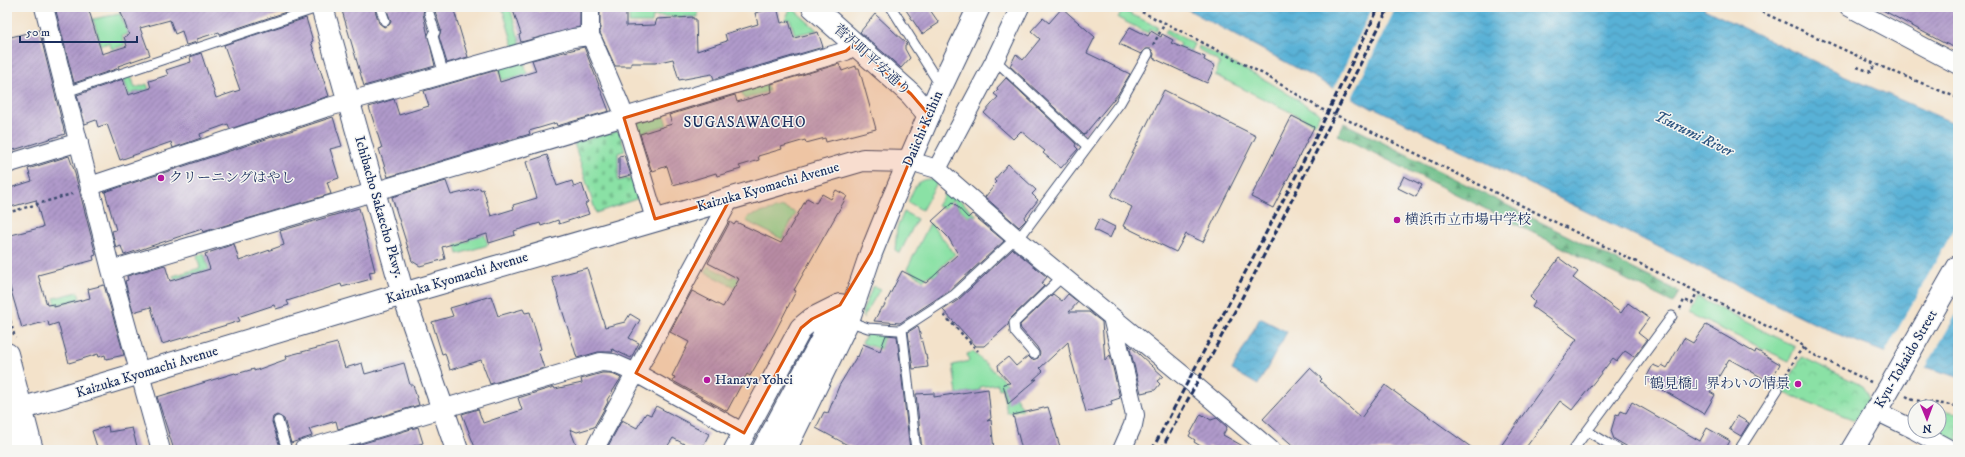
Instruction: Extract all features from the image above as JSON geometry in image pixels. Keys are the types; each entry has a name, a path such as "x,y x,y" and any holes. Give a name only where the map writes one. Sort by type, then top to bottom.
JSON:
{"main road":[{"name":"Ichibacho Sakaecho Pkwy.","path":"321,7 403,294 457,450"},
{"name":"菅沢町平安通り","path":"813,7 911,94 929,115"},
{"name":"Daiichi Keihin","path":"785,450 871,253 941,87 979,7"},
{"name":"Kaizuka Kyomachi Avenue","path":"12,413 403,294 731,197 863,160 910,161"},
{"name":"Kyu-Tokaido Street","path":"1852,450 1876,411 1896,388 1958,267"},
{"name":"Daiichi Keihin","path":"763,450 844,313"},
{"path":"740,442 801,328 812,319 844,313"},
{"path":"7,354 15,450"},
{"path":"12,413 32,450"}],"street":[{"path":"44,7 44,15 66,92 111,270 160,450"},
{"path":"590,7 590,36 596,47 624,118 655,219"},
{"path":"937,169 995,60 1020,7"},
{"path":"1849,7 1958,65"},
{"path":"90,187 349,101 573,38 590,36"},
{"path":"111,270 846,51 854,44"},
{"path":"7,164 79,142"},
{"path":"910,161 937,169 1016,238 1184,376 1271,450"},
{"path":"594,450 731,197"},
{"path":"1112,317 1135,415 1133,425 1122,450"},
{"path":"303,450 600,362 613,363 636,373 740,442"},
{"path":"1876,411 1907,426"},
{"path":"1931,439 1951,450"}],"lane":[{"path":"66,92 321,7"},
{"path":"380,7 385,21"},
{"path":"891,7 941,87"},
{"path":"429,13 435,32 433,36 444,75"},
{"path":"844,313 868,328 898,330 954,295 1023,233 1120,103 1148,54"},
{"path":"995,60 1088,146"},
{"path":"1034,354 1015,332 1014,323 1063,276"},
{"path":"1573,450 1676,313"},
{"path":"902,328 916,450"},
{"path":"1739,450 1778,389"},
{"path":"278,421 287,450"},
{"path":"1587,431 1619,450"}],"path":[{"path":"1131,7 1166,23 1265,75 1321,109 1352,122 1799,342 1808,352 1896,388 1913,400 1958,406"},
{"path":"1751,7 1875,64 1958,98"},
{"path":"1158,36 1166,23"},
{"path":"1857,67 1871,72 1875,64"},
{"path":"7,213 90,187"},
{"path":"1676,313 1684,300 1692,303 1697,292"},
{"path":"938,306 969,342 978,350"},
{"path":"1790,371 1798,354 1804,347"}],"highlighted area":[{"path":"854,44 911,94 929,115 871,253 840,305 812,319 801,328 744,433 636,373 731,197 655,219 624,118 846,51"}],"green space":[{"path":"502,7 510,7 521,46 514,48"},
{"path":"629,7 698,7 698,17 653,16 652,23 629,23"},
{"path":"791,7 817,30 795,35 790,19 785,20"},
{"path":"1122,10 1158,27 1156,31 1150,29 1148,33 1118,18"},
{"path":"120,14 128,34 122,36 125,45 112,49 109,43 101,45 93,19"},
{"path":"1167,29 1194,44 1190,52 1178,50 1181,44 1165,33"},
{"path":"1199,46 1269,82 1320,114 1315,124 1215,75 1220,63 1198,49"},
{"path":"524,61 527,74 502,80 499,67"},
{"path":"131,75 135,88 147,84 149,90 132,93 135,102 132,103 123,77"},
{"path":"766,83 769,91 744,99 741,91"},
{"path":"664,114 667,125 636,134 634,126 637,122"},
{"path":"1344,123 1679,292 1673,303 1338,135"},
{"path":"617,131 620,133 625,151 618,153 618,181 634,177 639,198 596,213 574,143"},
{"path":"928,179 938,181 922,210 908,202 917,184"},
{"path":"948,189 977,216 972,220 952,201 944,209 937,206"},
{"path":"783,207 796,213 782,239 746,221 749,216"},
{"path":"904,212 917,219 900,253 895,250 897,228"},
{"path":"930,223 955,254 938,270 940,273 935,278 931,274 924,280 907,269"},
{"path":"484,233 488,245 458,254 456,245 469,241 467,235"},
{"path":"204,253 214,287 211,288 205,270 174,279 173,276 200,268 197,256"},
{"path":"742,259 739,289 705,272 708,266 732,278"},
{"path":"873,286 880,289 863,318 862,312"},
{"path":"78,292 80,299 56,305 54,298"},
{"path":"1697,297 1795,347 1789,361 1688,313"},
{"path":"867,333 884,336 880,349 862,343"},
{"path":"973,352 1008,384 1023,409 1007,413 1002,388 999,389 998,384 980,387 980,390 957,394 953,365 969,361 967,354"},
{"path":"1802,357 1863,386 1868,396 1868,400 1855,420 1782,392"},
{"path":"1947,411 1958,413 1958,441 1947,436"}],"water":[{"name":"Tsurumi River","path":"1183,7 1705,7 1704,9 1841,74 1958,125 1958,377 1918,365 1832,332 1375,108 1373,109"},
{"path":"1260,318 1287,332 1258,385 1232,370"}],"pier":[{"path":"1373,7 1396,7 1351,100 1333,90"},
{"path":"1958,222 1958,311 1925,369 1884,354"}],"building":[{"path":"55,7 88,7 102,54 127,46 124,37 129,35 119,7 301,7 220,34 219,32 197,39 197,42 186,45 182,31 175,34 170,20 140,28 150,55 118,66 119,68 74,83"},
{"path":"341,7 374,7 379,23 384,27 389,25 391,22 386,7 428,7 424,9 423,14 435,66 364,86"},
{"path":"428,7 453,7 468,57 447,63 439,37 441,30 435,11 433,8"},
{"path":"512,7 536,7 538,12 552,7 580,7 580,27 521,42 519,35 521,34"},
{"path":"600,7 626,7 626,26 655,25 657,19 693,17 693,19 696,19 697,51 727,41 725,34 758,24 755,13 777,7 781,23 789,21 794,38 818,32 823,47 714,79 712,74 679,80 673,59 655,63 631,63 631,66 615,66 600,33"},
{"path":"904,7 928,7 939,23 922,34"},
{"path":"1877,7 1958,7 1958,49 1942,42"},
{"path":"1062,8 1095,37 1087,53 1130,74 1118,94 1084,135 1010,66 1016,54 1023,60 1040,39 1031,31 1043,18 1049,23"},
{"path":"875,14 907,44 905,45 905,49 910,58 901,68 860,32"},
{"path":"306,18 313,41 311,42 329,96 230,129 228,124 200,134 201,138 173,148 171,142 120,160 107,124 98,127 96,120 85,124 77,95 123,79 128,95 151,88 149,81 168,75 166,70 191,62 190,57 201,53 216,98 240,90 224,45"},
{"path":"1130,27 1148,36 1151,31 1161,37 1162,34 1173,40 1171,43 1205,57 1204,60 1215,66 1207,83 1153,58 1154,54 1151,49 1145,49 1141,54 1119,44"},
{"path":"39,30 65,134 7,152 7,38"},
{"path":"584,47 609,111 557,126 556,123 529,131 530,134 388,177 379,149 382,148 369,107 394,99 399,115 429,106 424,91 497,70 500,82 536,71 532,60"},
{"path":"839,64 842,71 856,66 856,68 859,68 876,129 826,142 825,138 806,143 805,140 758,156 759,160 739,166 741,169 717,176 716,173 680,184 673,185 667,166 653,171 651,169 640,134 672,124 669,115 735,95 737,102 772,92 771,84"},
{"path":"1006,78 1076,144 1075,146 1078,149 1061,168 1043,153 1045,151 1021,131 1013,139 984,113 998,97 994,94"},
{"path":"1164,90 1256,136 1203,242 1186,234 1176,252 1123,226 1132,207 1111,196"},
{"path":"1292,116 1314,127 1273,208 1251,197"},
{"path":"333,117 342,146 330,149 339,178 327,182 331,194 203,232 202,229 124,255 121,246 116,248 112,231 116,230 105,192"},
{"path":"547,155 557,186 572,181 574,187 582,184 588,202 585,204 589,214 559,224 558,220 541,226 540,223 514,231 515,235 489,243 487,234 442,247 445,259 420,266 412,261 392,197 446,181 451,195 480,188 481,190 483,189 491,216 514,209 513,205 537,198 526,162"},
{"path":"624,155 631,175 619,178 619,156"},
{"path":"69,156 96,255 93,256 94,260 38,275 47,305 54,304 54,307 90,298 88,289 104,285 124,355 106,359 105,355 99,357 98,354 69,363 58,323 49,326 48,321 22,328 7,277 7,236 43,227 36,200 7,208 7,189 32,181 28,169"},
{"path":"1008,164 1036,190 1032,194 1038,200 1024,218 1026,220 1019,227 985,197 994,186 993,185 996,182 994,180"},
{"path":"1404,176 1422,185 1416,197 1398,188"},
{"path":"836,190 847,196 794,290 796,291 774,334 750,376 747,374 727,411 673,381 675,377 672,376 689,342 670,332 692,291 723,307 739,279 708,263 730,222 734,225 736,222 781,243 807,198 816,203 822,194 831,199"},
{"path":"953,202 968,218 972,214 1004,241 950,290 900,323 874,321 881,308 883,308 902,271 926,283 958,254 948,237 932,221"},
{"path":"359,208 375,271 369,272 371,279 342,287 341,284 287,301 289,305 276,309 274,305 238,317 240,321 162,344 151,307 133,312 125,281 128,280 127,276 165,265 170,281 210,269 205,254 234,244 239,261 284,245 280,231"},
{"path":"1099,219 1115,227 1110,238 1094,230"},
{"path":"1013,249 1047,277 1041,284 1044,286 1010,319 1008,325 984,346 976,346 943,310 958,300"},
{"path":"1559,258 1578,272 1573,278 1621,313 1628,303 1649,318 1638,333 1647,340 1634,357 1625,351 1617,361 1613,358 1572,410 1560,401 1524,450 1498,450 1577,339 1532,307 1535,302 1530,297"},
{"path":"587,268 605,327 625,322 630,314 640,320 629,338 639,343 631,358 612,349 613,352 598,352 577,358 552,277"},
{"path":"1053,294 1062,301 1068,294 1078,302 1069,312 1089,312 1102,322 1105,361 1110,355 1120,398 1111,401 1112,405 1086,412 1068,342 1040,368 1043,371 1033,380 1037,379 1008,404 1003,384 1010,383 999,371 998,365 1008,357 1016,366 1028,356 1032,360 1038,358 1040,353 1037,347 1021,329 1020,325"},
{"path":"491,296 498,316 523,309 525,313 530,312 541,349 538,350 544,368 490,384 481,360 450,370 445,353 442,354 432,322 453,316 450,308"},
{"path":"1706,325 1755,353 1756,350 1780,364 1770,382 1729,359 1710,392 1715,395 1704,414 1651,383 1653,380 1647,376 1653,365 1660,368 1662,365 1667,368 1684,338 1693,343"},
{"path":"918,326 928,367 913,369 908,332"},
{"path":"886,335 897,336 910,450 857,450 816,428 824,412 828,413 839,386 857,356 858,357 863,344 880,351"},
{"path":"337,343 345,368 362,363 365,374 404,363 410,385 413,385 419,405 338,429 336,421 309,429 312,436 291,443 284,419 277,415 273,417 272,422 280,447 268,450 174,450 157,397 235,373 254,369 254,371 287,359 286,356"},
{"path":"1129,345 1163,376 1157,381 1160,384 1155,390 1141,393"},
{"path":"1310,368 1322,379 1320,381 1361,418 1385,385 1475,450 1298,450 1263,419"},
{"path":"602,373 610,373 621,378 607,400 608,402 594,427 577,432 570,429 578,450 476,450 462,414 478,409 483,423 522,410 518,398 554,387 555,389 582,383 581,379"},
{"path":"988,389 991,418 987,421 991,420 994,450 922,450 916,394 934,393 934,397"},
{"path":"1632,402 1700,441 1707,428 1730,441 1725,450 1633,450 1614,439 1611,431 1616,414 1619,415 1621,411 1626,413"},
{"path":"656,406 709,434 701,450 695,450 673,438 665,450 606,450 622,420 637,428 646,413 651,415"},
{"path":"1048,407 1061,450 1022,450 1013,415"},
{"path":"1201,414 1211,420 1217,418 1227,427 1223,435 1250,450 1215,450 1209,446 1207,450 1194,442 1195,440 1189,436"},
{"path":"1737,416 1749,423 1741,436 1729,429"},
{"path":"108,426 109,432 132,428 138,450 98,450 92,431"},
{"path":"418,427 423,443 401,450 348,450 347,448"}],"railway":[{"path":"1152,450 1311,147 1379,7"},
{"path":"1161,450 1253,277 1389,7"}],"place":[{"name":"クリーニングはやし","path":"161,178"},
{"name":"横浜市立市場中学校","path":"1397,220"},
{"name":"Hanaya Yohei","path":"707,380"},
{"name":"「鶴見橋」界わいの情景","path":"1798,384"}],"district":[{"name":"SUGASAWACHO","path":"745,122"}]}
